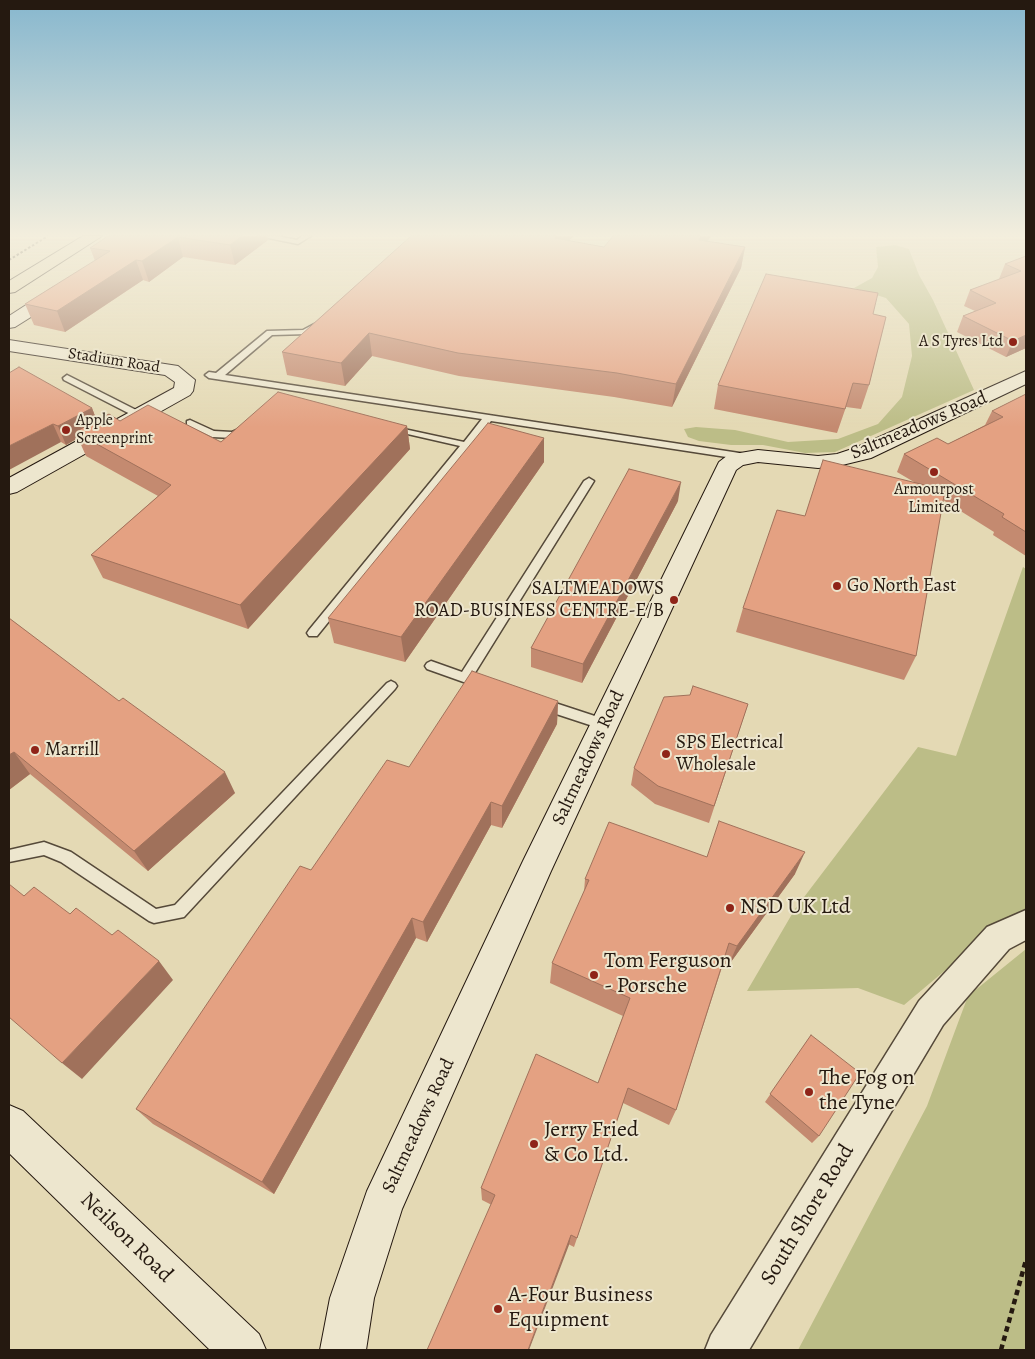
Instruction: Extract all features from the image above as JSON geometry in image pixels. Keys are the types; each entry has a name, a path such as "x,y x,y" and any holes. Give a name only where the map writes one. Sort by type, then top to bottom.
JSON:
{"street":[{"path":"9,323 46,299"},
{"name":"Stadium Road","path":"9,346 171,370 185,380 183,391 9,487"},
{"name":"Saltmeadows Road","path":"344,1350 352,1298 382,1206 535,871 727,467 736,460 746,457 758,456 818,462 838,460 863,453 1026,377"},
{"name":"South Shore Road","path":"726,1350 931,1013 998,938 1026,925"},
{"name":"Neilson Road","path":"9,1125 244,1350"}],"lane":[{"path":"324,321 305,332 270,333 214,376 289,391 488,418 746,457"},
{"path":"67,378 139,415"},
{"path":"313,633 488,418"},
{"path":"190,423 212,434 233,435 249,428 256,422"},
{"path":"387,427 466,445"},
{"path":"465,678 589,481"},
{"path":"431,666 483,684"},
{"path":"9,856 44,848 66,857 154,916 179,912 391,686"},
{"path":"529,699 605,725"}],"path":[{"path":"1001,1350 1026,1260"}],"green space":[{"path":"887,299 933,299 974,390 835,452 805,453 763,445 731,445 699,441 688,437 684,429 696,427 735,430 788,442 838,439 878,424 902,397 912,356 909,324"},
{"path":"1023,567 1026,569 1026,910 992,931 904,1005 858,988 747,991 795,909 918,747 956,756"},
{"path":"1026,949 1026,1350 798,1350 927,1106 968,996"}],"building":[{"path":"32,299 75,299 57,311 25,304"},
{"path":"340,299 719,299 676,384 617,373 458,353 369,333 341,363 282,352"},
{"path":"755,299 876,299 873,314 886,317 869,385 853,383 845,409 718,385"},
{"path":"989,299 1026,299 1026,335 1013,341 963,316 996,303"},
{"path":"19,367 92,408 58,426 53,424 9,446 9,373"},
{"path":"278,392 407,426 240,605 91,555 171,485 75,432 109,414 120,421 148,405 221,442"},
{"path":"1026,394 1026,532 1002,517 1004,514 904,454 937,438 948,444 1003,417 992,411"},
{"path":"488,423 544,438 401,637 328,618"},
{"name":"Go North East","path":"823,460 945,490 916,656 743,608 777,510 805,516"},
{"path":"629,469 681,482 583,664 531,648"},
{"path":"9,618 119,701 123,698 225,772 134,851 14,752 9,755"},
{"path":"472,671 558,701 502,806 491,802 423,922 412,918 262,1182 136,1109 300,866 311,870 387,760 409,767"},
{"path":"693,686 748,704 714,806 658,786 634,768 664,697 690,695"},
{"path":"719,821 805,852 737,946 729,943 676,1110 628,1088 577,1238 571,1235 528,1350 427,1350 495,1195 481,1188 536,1054 598,1083 630,998 552,963 589,880 585,879 609,822 707,857"},
{"path":"9,884 24,896 34,887 70,914 76,908 112,935 118,930 159,961 62,1063 9,1017"},
{"name":"The Fog on the Tyne","path":"811,1035 860,1073 819,1136 770,1094"}],"place":[{"name":"A S Tyres Ltd","path":"1013,342"},
{"name":"Apple Screenprint","path":"66,430"},
{"name":"Armourpost Limited","path":"934,472"},
{"name":"Go North East","path":"837,586"},
{"name":"SALTMEADOWS ROAD-BUSINESS CENTRE-E/B","path":"674,600"},
{"name":"Marrill","path":"35,750"},
{"name":"SPS Electrical Wholesale","path":"666,754"},
{"name":"NSD UK Ltd","path":"730,908"},
{"name":"Tom Ferguson - Porsche","path":"594,975"},
{"name":"The Fog on the Tyne","path":"809,1092"},
{"name":"Jerry Fried & Co Ltd.","path":"534,1144"},
{"name":"A-Four Business Equipment","path":"498,1309"}]}
